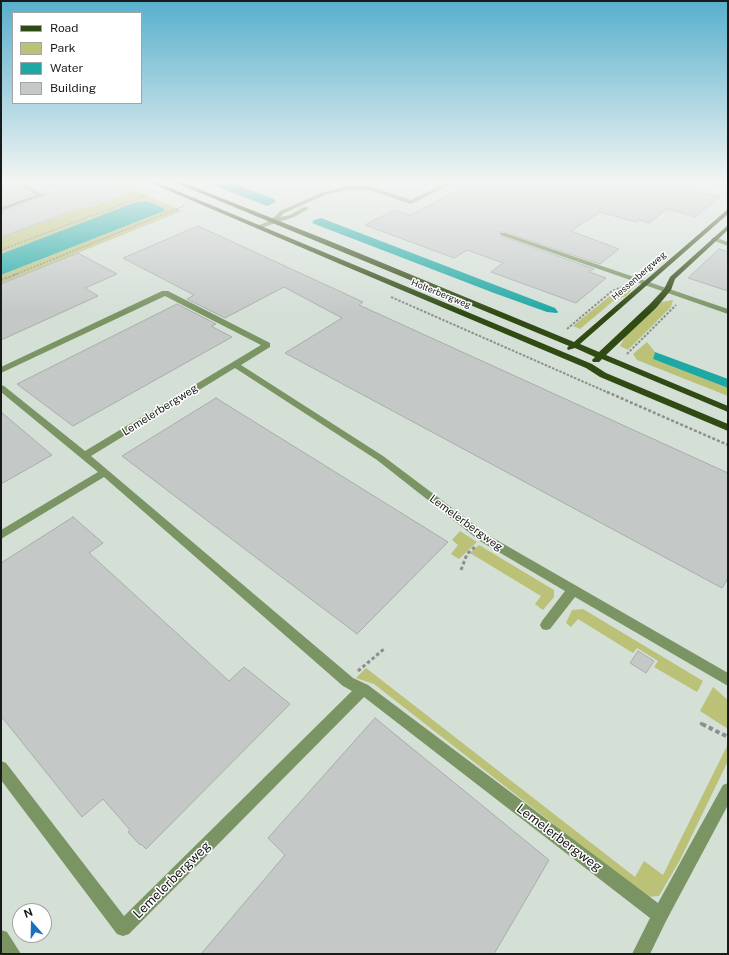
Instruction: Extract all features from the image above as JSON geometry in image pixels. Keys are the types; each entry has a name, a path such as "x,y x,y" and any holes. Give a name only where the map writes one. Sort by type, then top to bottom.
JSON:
{"main road":[{"name":"Holterbergweg","path":"252,225 589,366 603,375 728,428"},
{"name":"Holterbergweg","path":"284,225 728,409"},
{"name":"Hessenbergweg","path":"563,355 713,225"},
{"path":"589,366 653,306 667,290 672,278 728,227"}],"street":[{"path":"258,227 263,225"},
{"path":"503,234 728,312"},
{"path":"714,240 728,244"},
{"name":"Lemelerbergweg","path":"1,370 165,292 268,345 234,364 85,456"},
{"name":"Lemelerbergweg","path":"234,364 380,458 484,538 572,591 728,680"},
{"name":"Lemelerbergweg","path":"1,388 105,472 348,682 363,689 660,915"},
{"path":"1,535 105,472"},
{"path":"546,625 572,591"},
{"name":"Lemelerbergweg","path":"1,768 123,928 363,689"},
{"path":"641,954 660,915 728,790"},
{"path":"1,938 12,954"}],"path":[{"path":"1,250 68,225"},
{"path":"1,280 138,225"},
{"path":"388,296 728,445"},
{"path":"461,570 467,554 484,538"},
{"path":"348,682 368,661 384,650"},
{"path":"700,723 728,737"}],"shaded area":[{"path":"1,225 728,225 728,954 1,954"}],"green space":[{"path":"35,225 77,225 1,254 1,236"},
{"path":"129,225 148,225 1,284 1,275"},
{"path":"629,284 631,291 626,296 612,302 580,329 573,326 616,291 624,289"},
{"path":"673,300 671,307 628,350 620,346 626,335 661,302"},
{"path":"647,342 655,352 653,359 728,388 728,396 637,360 633,354"},
{"path":"460,531 477,542 459,559 451,554 458,545 452,540"},
{"path":"479,545 554,590 554,597 543,610 535,604 541,596 470,553"},
{"path":"583,609 703,681 697,692 654,667 658,661 637,648 633,653 578,619 571,627 566,623 572,610"},
{"path":"366,668 635,877 644,861 663,875 728,744 728,761 680,860 659,896 647,897 374,684 356,678"},
{"path":"713,687 728,700 728,729 700,711"}],"water":[{"path":"77,225 129,225 1,275 1,254"},
{"path":"316,225 338,225 555,308 558,312 547,312"},
{"path":"655,352 728,379 728,388 653,359"}],"building":[{"path":"1,225 35,225 1,237"},
{"path":"365,225 581,225 571,231 619,249 600,264 505,232 500,232 501,236 594,269 589,272 606,278 576,303 491,272 503,263 467,250 454,258"},
{"path":"198,226 363,302 359,305 728,473 728,578 722,588 285,353 342,318 284,287 225,318 187,299 194,295 123,258"},
{"path":"719,249 728,252 728,291 688,278"},
{"path":"78,253 117,274 85,288 98,296 1,340 1,284"},
{"path":"177,304 216,324 211,326 232,337 73,426 17,384"},
{"path":"216,398 448,542 357,634 122,456"},
{"path":"1,412 52,455 1,484"},
{"path":"73,517 103,543 89,553 229,681 244,667 290,704 146,849 141,844 140,845 128,832 130,830 103,799 82,817 1,716 1,563"},
{"path":"638,651 654,661 646,673 630,663"},
{"path":"375,718 549,860 494,954 201,954 285,855 268,838"}]}
